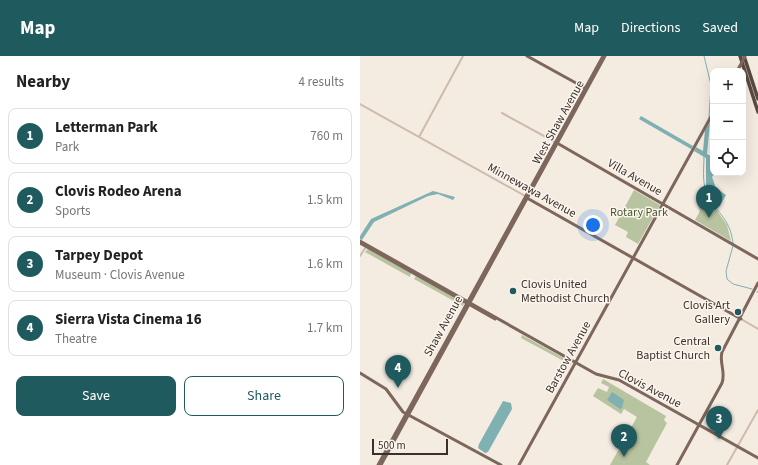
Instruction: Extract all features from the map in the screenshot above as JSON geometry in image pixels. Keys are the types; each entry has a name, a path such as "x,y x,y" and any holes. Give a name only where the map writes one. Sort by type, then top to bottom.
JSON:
{"highway":[{"path":"740,56 758,112"},
{"path":"745,56 758,99"}],"main road":[{"path":"527,56 586,88"},
{"name":"West Shaw Avenue","path":"526,197 604,56"},
{"path":"738,68 745,56"},
{"name":"West Shaw Avenue","path":"526,197 536,182 541,169 572,116 586,88"},
{"path":"572,116 575,106"},
{"name":"Barstow Avenue","path":"519,465 710,118"},
{"name":"Villa Avenue","path":"556,143 758,259"},
{"path":"506,233 526,197"},
{"name":"Shaw Avenue","path":"393,441 400,425 420,394 452,335 468,302 476,292 484,270 526,197"},
{"name":"Minnewawa Avenue","path":"526,197 740,319"},
{"name":"Shaw Avenue","path":"380,465 456,322 501,245 506,233"},
{"name":"Clovis Avenue","path":"360,242 509,326"},
{"path":"740,319 757,286"},
{"path":"676,465 723,379 721,354 753,297 757,286"},
{"name":"Clovis Avenue","path":"468,302 497,320 522,332 599,375 619,380 758,458"},
{"path":"744,313 747,304"},
{"path":"452,335 456,322"},
{"path":"360,373 384,387 400,410"},
{"path":"420,394 424,381"},
{"path":"391,396 397,409 500,465"},
{"path":"393,402 407,415"}],"street":[{"path":"419,137 463,56"},
{"name":"Minnewawa Avenue","path":"360,104 526,197"},
{"name":"Villa Avenue","path":"502,113 556,143"},
{"path":"360,256 367,246"},
{"name":"Minnewawa Avenue","path":"740,319 758,329"},
{"path":"727,465 758,410"}],"green space":[{"name":"Rotary Park","path":"634,190 660,205 638,244 626,237 628,232 615,225"},
{"path":"704,192 727,225 731,241 695,220 700,211 697,204"},
{"path":"368,249 411,273 410,277 365,252"},
{"path":"416,276 464,303 463,306 414,279"},
{"path":"522,335 571,362 571,365 521,338"},
{"path":"603,379 666,416 664,420 667,423 646,462 650,465 610,465 637,417 624,409 621,414 593,396 598,388 607,392 609,387 601,383"}],"water":[{"path":"641,116 693,146 691,149 639,119"},
{"path":"710,122 707,154 710,156 710,176 713,176 716,188 726,195 719,207 706,187 706,158 694,151 696,147 703,151 705,130"},
{"path":"433,191 455,197 453,200 438,194 428,196 374,222 362,240 360,239 360,236 371,219"},
{"path":"612,392 624,400 622,408 620,409 607,400"},
{"path":"503,401 511,403 512,409 488,452 485,453 478,448 479,444"}],"waterway":[{"path":"704,56 711,85 709,118"},
{"path":"704,156 704,178 706,191 709,198 729,226 733,243"},
{"path":"733,246 726,271 727,279 733,284 752,289"}],"place":[{"name":"Letterman Park","path":"709,218"},
{"name":"Clovis United Methodist Church","path":"513,291"},
{"name":"Clovis Art Gallery","path":"738,312"},
{"name":"Central Baptist Church","path":"718,348"},
{"name":"Sierra Vista Cinema 16","path":"398,388"},
{"name":"Tarpey Depot","path":"719,439"},
{"name":"Clovis Rodeo Arena","path":"624,457"}]}
